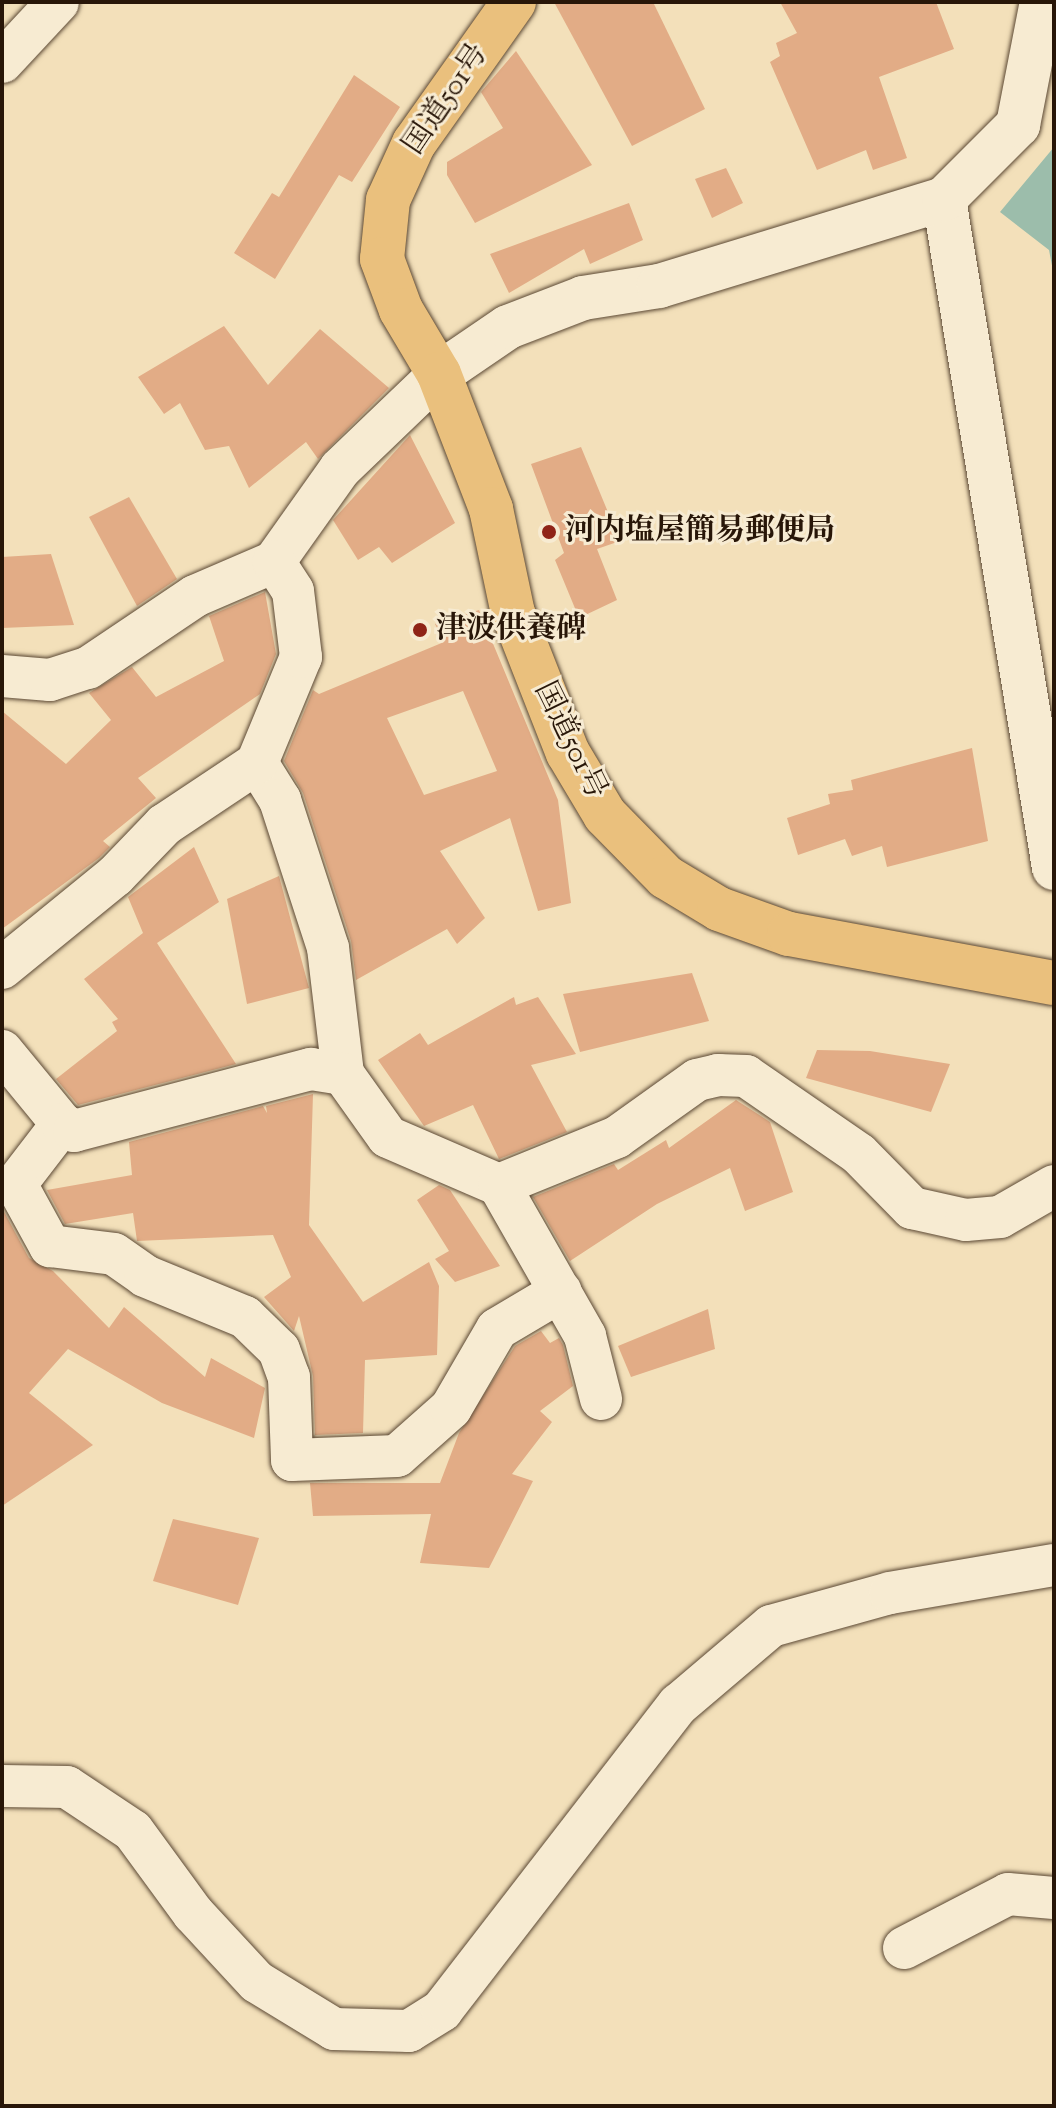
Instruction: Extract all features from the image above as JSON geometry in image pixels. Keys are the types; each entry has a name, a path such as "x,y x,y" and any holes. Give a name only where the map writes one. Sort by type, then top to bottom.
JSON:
{"highway":[{"name":"国道501号","path":"514,2 414,143 388,200 382,259 401,310 439,374 491,509 513,613 568,753 605,815 666,877 719,909 789,934 1054,983"}],"street":[{"path":"2,62 58,2"},
{"path":"2,676 50,680 88,668 195,596 274,562 340,469 439,374 508,327 583,298 659,286 944,199 1018,125 1042,2"},
{"path":"944,199 1054,868"},
{"path":"2,968 115,876 164,825 257,763 301,657 293,591 274,562"},
{"path":"257,763 280,800 328,948 343,1074 388,1137 499,1185 585,1336 601,1399"},
{"path":"2,1051 62,1124 74,1131 311,1069 343,1074"},
{"path":"499,1185 617,1137 697,1080 718,1075 746,1076 859,1154 912,1208 966,1220 1000,1217 1054,1186"},
{"path":"62,1124 16,1184 50,1246 114,1254 145,1276 245,1317 279,1350 289,1377 292,1460 397,1456 451,1408 497,1329 561,1291"},
{"path":"2,1786 67,1787 133,1831 193,1913 257,1982 334,2029 409,2031 442,2010 678,1705 771,1626 890,1593 1054,1565"},
{"path":"904,1948 1008,1894 1054,1898"}],"shaded area":[{"path":"1054,147 1054,276 1049,250 1000,212"}],"building":[{"path":"554,2 653,2 705,109 632,146"},
{"path":"780,2 936,2 954,49 879,77 907,158 873,170 866,150 817,170 770,62 780,56 776,43 797,33"},
{"path":"516,51 592,165 475,223 447,175 447,162 503,128 481,92"},
{"path":"354,75 400,107 352,182 339,175 275,279 234,253 272,193 279,197"},
{"path":"726,168 743,203 712,218 695,179"},
{"path":"629,203 643,240 590,264 584,249 509,293 490,254"},
{"path":"224,326 268,385 320,329 389,388 318,459 306,442 249,488 229,446 205,450 180,403 164,414 138,377"},
{"path":"410,435 455,523 392,563 379,547 358,560 333,520"},
{"path":"581,447 620,541 597,549 617,600 579,618 555,560 564,553 531,464"},
{"path":"129,497 177,579 137,606 89,517"},
{"path":"51,554 74,625 2,628 2,557"},
{"path":"265,592 276,654 260,694 138,778 156,798 103,841 110,847 99,858 2,929 2,711 66,764 111,720 89,693 132,667 156,697 224,661 209,616"},
{"path":"479,610 558,800 571,903 538,911 510,818 440,851 485,918 457,944 447,929 356,980 351,941 303,793 284,761 313,690 319,694 444,642 435,624","holes":["463,691 497,771 424,795 387,718"]},
{"path":"972,748 988,841 887,867 882,846 852,856 845,839 798,855 787,818 830,804 828,794 853,790 851,780"},
{"path":"194,847 219,902 157,943 236,1064 78,1105 56,1079 117,1031 112,1022 118,1019 84,979 143,933 128,897"},
{"path":"279,876 309,988 247,1004 227,899"},
{"path":"692,973 709,1021 580,1052 563,994"},
{"path":"514,997 516,1005 538,997 576,1054 531,1065 567,1132 499,1159 473,1105 424,1126 378,1060 420,1033 428,1045"},
{"path":"817,1050 870,1051 950,1064 931,1112 806,1078"},
{"path":"313,1094 309,1225 363,1302 429,1262 439,1286 437,1355 365,1360 363,1433 315,1435 313,1376 299,1316 294,1331 264,1297 291,1277 273,1235 137,1241 133,1213 65,1224 47,1190 132,1175 129,1142 263,1106 267,1113 266,1106"},
{"path":"736,1100 770,1122 793,1192 745,1211 730,1168 657,1204 570,1261 533,1197 614,1164 618,1170 666,1140 669,1148"},
{"path":"439,1185 450,1190 500,1266 455,1282 435,1259 449,1251 417,1200"},
{"path":"2,1208 29,1258 53,1271 109,1328 124,1307 205,1377 211,1358 265,1388 254,1438 162,1403 68,1349 29,1393 93,1445 2,1506"},
{"path":"708,1309 715,1349 631,1377 618,1346"},
{"path":"541,1331 550,1343 559,1338 573,1386 540,1411 552,1422 512,1474 533,1481 489,1568 420,1563 431,1514 313,1516 310,1483 440,1483 459,1433 515,1346"},
{"path":"173,1519 259,1538 238,1605 153,1581"}],"place":[{"name":"河内塩屋簡易郵便局","path":"549,532"},
{"name":"津波供養碑","path":"420,630"}]}
